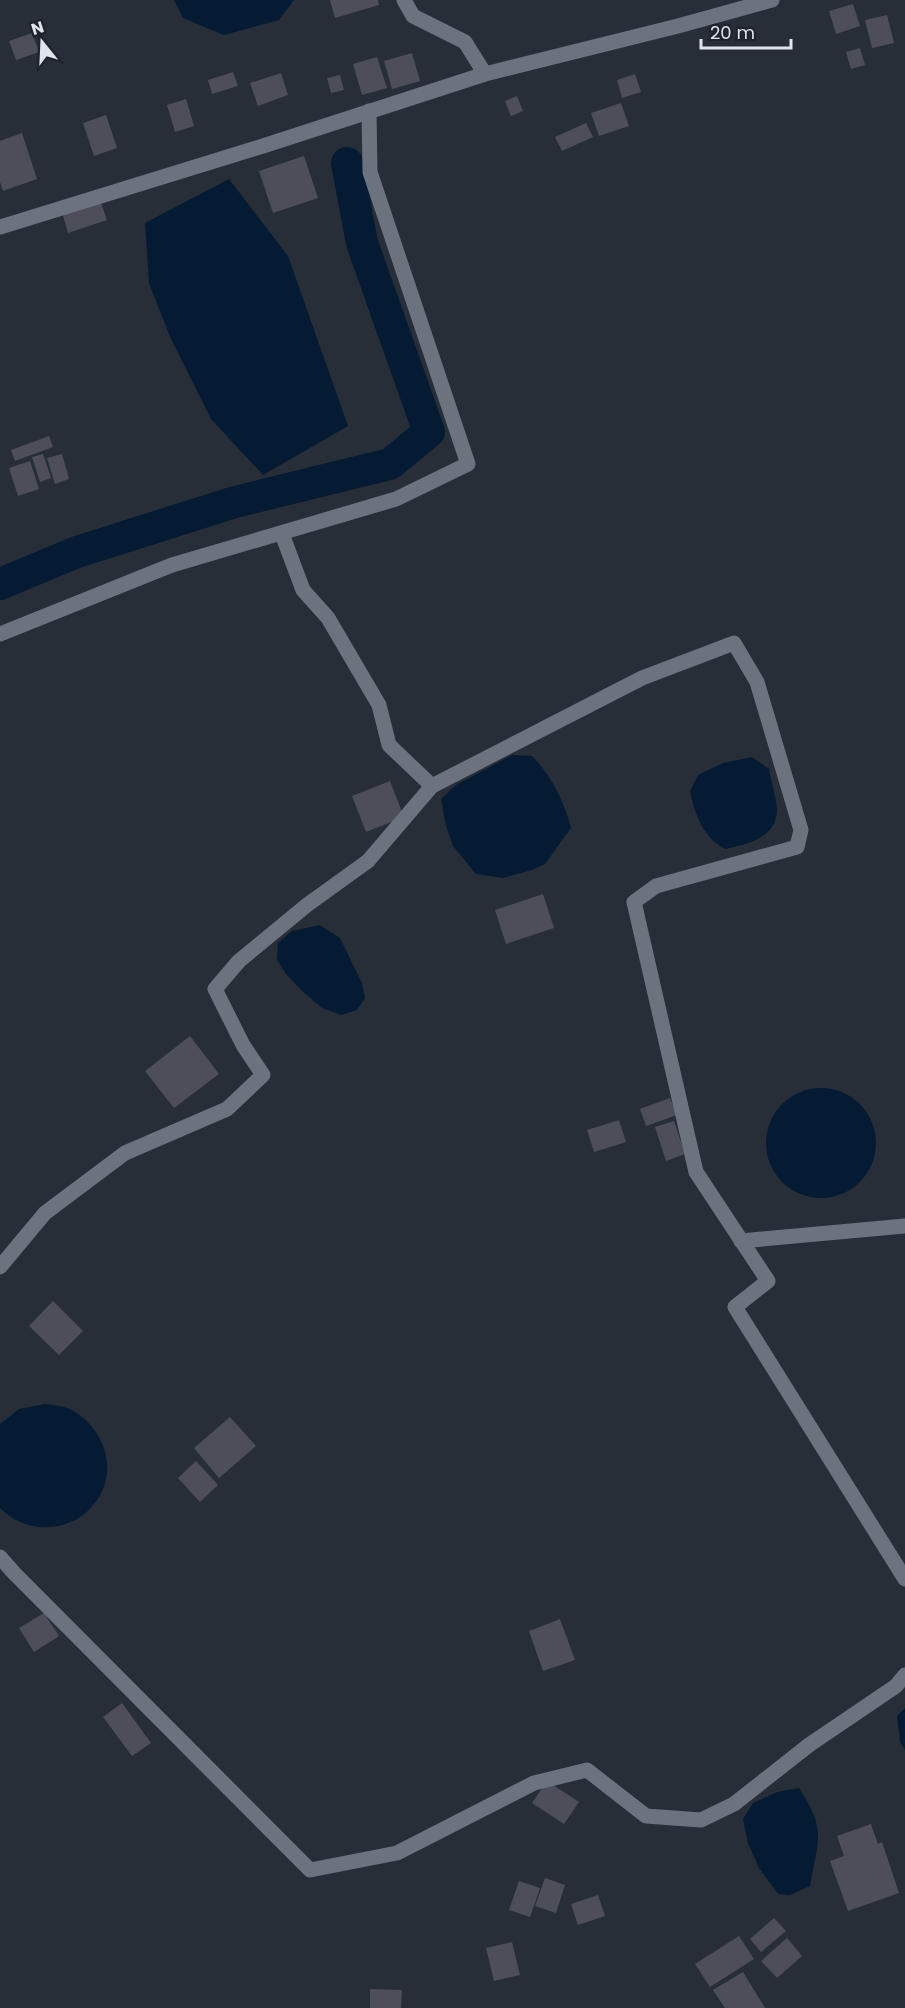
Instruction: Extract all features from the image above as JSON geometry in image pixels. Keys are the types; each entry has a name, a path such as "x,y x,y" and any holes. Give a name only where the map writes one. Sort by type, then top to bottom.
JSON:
{"street":[{"path":"405,0 413,16 465,42 485,74"},
{"path":"0,227 485,74 772,0"},
{"path":"0,634 171,565 396,499 468,464 370,172 369,111"},
{"path":"282,534 303,590 328,618 380,705 389,745 432,786"},
{"path":"0,1267 45,1213 124,1153 227,1109 263,1075 243,1045 215,989 239,961 307,905 368,861 432,786 642,678 734,643 757,682 801,830 797,847 656,886 634,902 696,1172 768,1281 735,1307 905,1579"},
{"path":"741,1241 905,1226"},
{"path":"0,1557 310,1870 397,1853 534,1783 587,1770 646,1816 701,1820 734,1804 809,1745 896,1686 905,1675"}],"water":[{"path":"174,0 294,0 279,20 224,35 183,18"},
{"path":"229,179 288,256 348,426 263,475 211,419 171,339 149,283 145,223"},
{"path":"512,755 532,756 539,763 556,789 571,828 545,864 503,878 476,874 453,846 446,826 441,799 456,785"},
{"path":"752,757 769,769 777,806 775,820 766,834 758,839 725,849 711,838 701,824 690,791 698,775 723,763"},
{"path":"320,925 340,938 362,983 365,998 357,1010 341,1015 322,1008 286,974 277,960 278,943 292,931"},
{"path":"821,1088 842,1092 860,1104 872,1122 876,1143 872,1164 860,1182 842,1194 821,1198 800,1194 782,1182 770,1164 766,1143 770,1122 782,1104 800,1092"},
{"path":"45,1404 72,1410 92,1426 104,1448 107,1473 105,1485 99,1497 79,1518 66,1524 38,1527 24,1524 0,1508 0,1424 19,1409"},
{"path":"905,1708 905,1750 900,1742 897,1716"},
{"path":"799,1788 808,1802 817,1825 817,1846 810,1886 790,1895 778,1894 759,1868 748,1843 743,1819 753,1803 777,1792"}],"building":[{"path":"330,0 378,0 379,5 335,18"},
{"path":"853,4 860,26 836,34 829,11"},
{"path":"887,15 894,43 872,48 865,20"},
{"path":"32,33 39,52 16,60 9,41"},
{"path":"860,48 865,65 851,69 846,52"},
{"path":"412,53 420,81 392,89 384,61"},
{"path":"377,57 387,88 362,95 353,64"},
{"path":"233,72 238,86 212,94 208,80"},
{"path":"281,73 288,95 258,106 250,83"},
{"path":"635,74 641,92 622,98 617,80"},
{"path":"340,75 344,90 331,93 327,78"},
{"path":"517,96 523,111 511,116 505,101"},
{"path":"186,99 194,126 175,132 167,105"},
{"path":"621,103 629,126 599,136 591,113"},
{"path":"106,115 117,148 94,156 83,123"},
{"path":"586,123 593,137 562,151 555,137"},
{"path":"22,133 37,179 3,191 0,182 0,141"},
{"path":"304,156 318,198 273,213 259,171"},
{"path":"100,200 107,220 68,233 62,212"},
{"path":"49,436 53,447 15,461 11,450"},
{"path":"43,454 51,478 40,482 32,457"},
{"path":"62,454 69,479 55,484 47,458"},
{"path":"30,461 39,489 18,496 9,468"},
{"path":"390,781 404,817 366,832 352,796"},
{"path":"543,894 554,928 506,944 495,910"},
{"path":"190,1036 219,1074 174,1108 145,1071"},
{"path":"670,1098 677,1115 646,1126 640,1109"},
{"path":"619,1120 626,1142 594,1152 587,1130"},
{"path":"674,1121 685,1154 666,1161 655,1127"},
{"path":"53,1301 83,1331 59,1355 29,1326"},
{"path":"230,1417 256,1446 219,1478 194,1448"},
{"path":"196,1461 218,1485 200,1502 178,1478"},
{"path":"44,1613 59,1636 34,1652 19,1628"},
{"path":"560,1619 575,1660 543,1671 529,1631"},
{"path":"122,1703 151,1743 132,1756 103,1717"},
{"path":"547,1781 579,1802 564,1824 532,1803"},
{"path":"871,1824 878,1844 882,1842 899,1893 848,1911 830,1861 844,1856 837,1836"},
{"path":"545,1878 565,1885 556,1913 535,1906"},
{"path":"519,1881 540,1888 530,1917 509,1910"},
{"path":"598,1895 605,1916 578,1925 571,1904"},
{"path":"774,1918 786,1931 761,1952 750,1939"},
{"path":"739,1936 754,1959 710,1987 695,1964"},
{"path":"787,1938 802,1956 777,1978 761,1961"},
{"path":"512,1942 520,1975 494,1981 486,1948"},
{"path":"743,1972 765,2008 725,2008 713,1990"},
{"path":"370,1989 402,1990 401,2008 370,2008"}],"waterway":[{"path":"0,584 77,552 235,502 390,464 429,432 362,243 347,163"}]}
